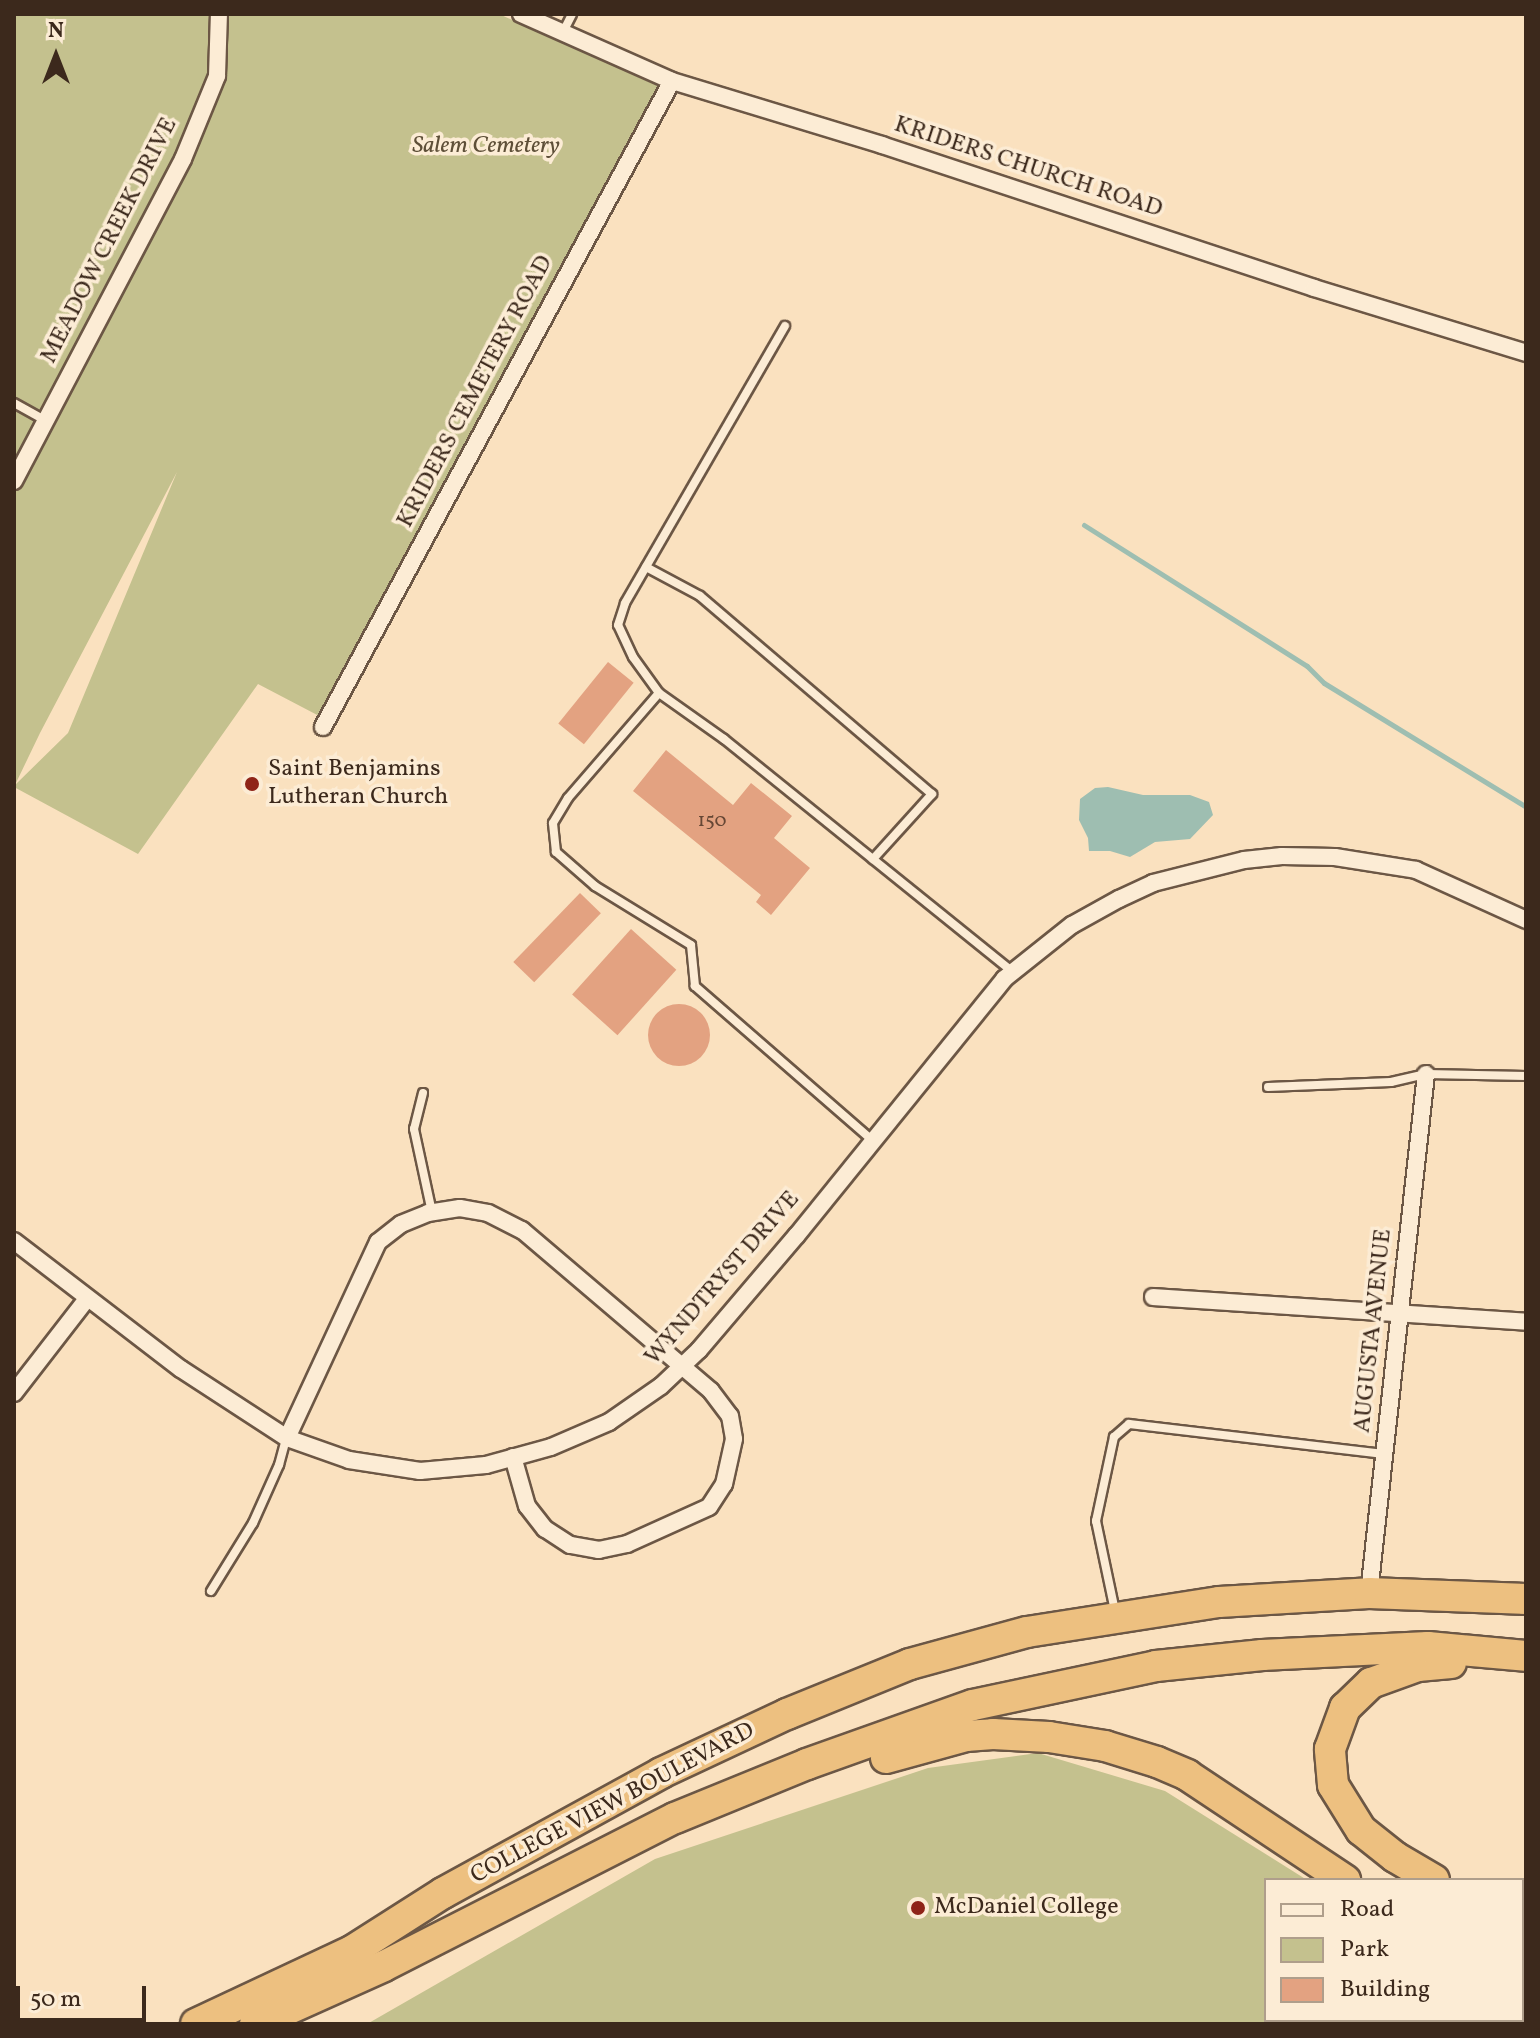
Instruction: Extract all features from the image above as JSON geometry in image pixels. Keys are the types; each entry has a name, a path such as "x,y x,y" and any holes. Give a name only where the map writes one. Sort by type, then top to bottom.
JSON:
{"highway":[{"name":"COLLEGE VIEW BOULEVARD","path":"196,2024 352,1951 443,1893 661,1773 774,1720 910,1664 1027,1632 1116,1616 1260,1598 1369,1593 1526,1599"},
{"name":"COLLEGE VIEW BOULEVARD","path":"255,2024 384,1966 675,1818 807,1764 973,1705 1156,1666 1262,1655 1428,1647 1526,1656"},
{"path":"1431,1878 1374,1842 1361,1830 1340,1800 1333,1785 1330,1761 1338,1720 1351,1699 1371,1683 1418,1666 1472,1663 1526,1667"},
{"path":"435,1939 788,1791 928,1745 993,1734 1077,1740 1157,1762 1204,1786 1342,1878"},
{"path":"285,2024 384,1966"}],"street":[{"name":"MEADOW CREEK DRIVE","path":"14,481 183,159 217,76 219,14"},
{"name":"KRIDERS CHURCH ROAD","path":"521,14 672,81 882,145 1314,288 1526,353"},
{"name":"KRIDERS CEMETERY ROAD","path":"323,727 672,81"},
{"name":"WYNDTRYST DRIVE","path":"14,1241 181,1369 287,1438 349,1460 420,1471 486,1465 551,1447 609,1422 683,1366 797,1235 1013,972 1072,925 1153,883 1194,871 1282,856 1360,859 1416,870 1526,920"},
{"name":"AUGUSTA AVENUE","path":"1369,1593 1426,1074"},
{"path":"287,1438 378,1242 401,1224 432,1212 460,1208 488,1213 522,1230 711,1391 730,1416 734,1439 724,1484 709,1507 627,1544 599,1550 570,1545 545,1529 527,1506 513,1457"},
{"path":"1153,1297 1526,1322"},
{"path":"14,1393 87,1299"}],"lane":[{"path":"563,32 572,14"},
{"path":"785,326 625,603 618,625 633,657 659,693 724,739 1013,972"},
{"path":"14,403 46,421"},
{"path":"646,567 700,596 932,794 873,859"},
{"path":"659,693 568,798 553,823 556,852 595,886 691,945 695,986 872,1140"},
{"path":"1268,1087 1391,1082 1426,1074 1526,1076"},
{"path":"423,1093 414,1129 432,1212"},
{"path":"1116,1616 1096,1521 1114,1437 1129,1424 1385,1454"},
{"path":"211,1591 253,1523 279,1465 287,1438"}],"green space":[{"name":"Salem Cemetery","path":"14,14 499,14 660,87 323,718 258,684 138,854 14,787","holes":["177,472 68,733 15,785"]},
{"name":"McDaniel College","path":"1038,1753 1165,1791 1304,1878 1264,1878 1264,2022 1524,2022 1526,1935 1526,2024 367,2024 655,1859 928,1768"}],"shaded area":[{"path":"1108,787 1143,795 1190,795 1209,802 1213,815 1190,839 1155,842 1130,857 1110,851 1089,851 1088,838 1079,820 1080,799 1095,788"}],"building":[{"path":"608,662 634,683 584,744 558,723"},
{"path":"666,750 733,805 751,783 792,816 774,838 810,868 771,915 756,902 761,895 633,791"},
{"path":"580,893 601,913 534,982 513,962"},
{"path":"631,929 676,970 617,1035 572,994"},
{"path":"679,1004 701,1013 710,1035 701,1057 679,1066 657,1057 648,1035 657,1013"}],"waterway":[{"path":"1084,525 1307,666 1324,683 1526,807"}],"place":[{"name":"Saint Benjamins Lutheran Church","path":"252,784"},
{"name":"McDaniel College","path":"918,1908"}]}
